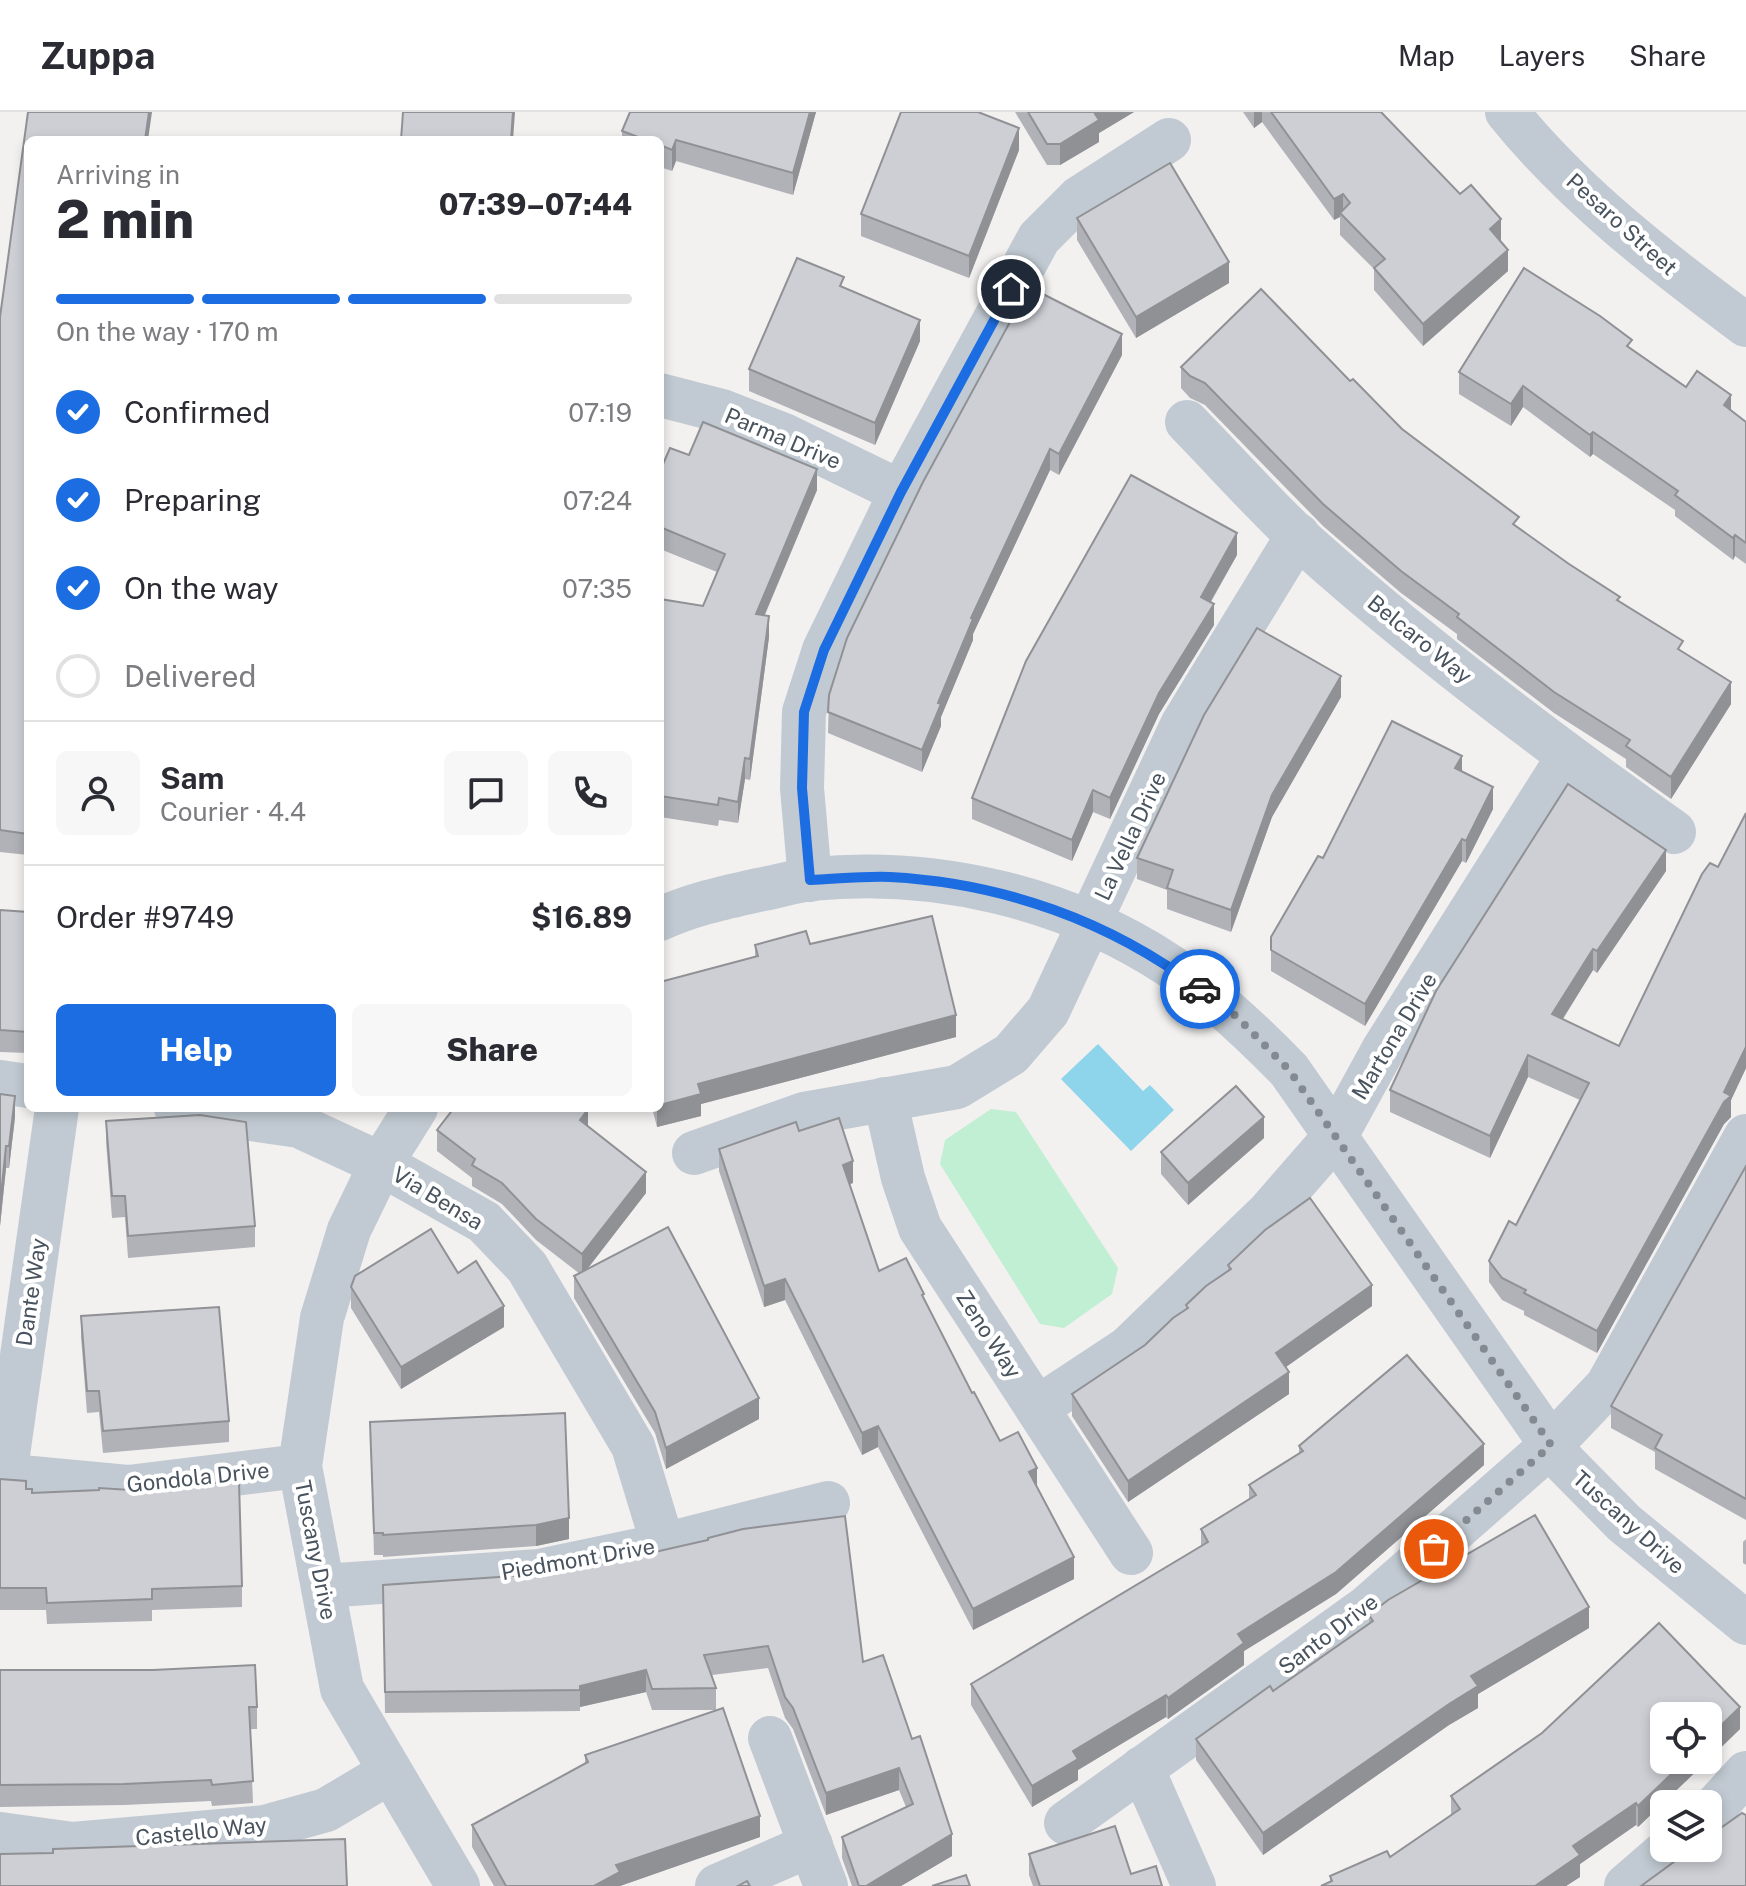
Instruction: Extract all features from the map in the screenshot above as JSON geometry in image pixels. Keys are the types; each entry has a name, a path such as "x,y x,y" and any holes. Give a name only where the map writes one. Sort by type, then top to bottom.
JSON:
{"street":[{"name":"Pesaro Street","path":"1507,112 1532,143 1653,256 1746,325"},
{"path":"810,880 802,788 804,712 824,650 901,492 1039,238 1079,198 1169,140"},
{"name":"Parma Drive","path":"664,396 722,411 784,435 901,492"},
{"name":"Belcaro Way","path":"1187,422 1298,535 1434,652 1568,757 1674,832"},
{"name":"La Vella Drive","path":"694,1153 804,1114 957,1087 1011,1054 1048,1011 1182,725 1298,535"},
{"name":"Martona Drive","path":"1037,1408 1128,1348 1269,1212 1335,1136 1383,1050 1568,757"},
{"name":"Tuscany Drive","path":"664,917 695,904 810,880 887,877 958,884 1033,901 1090,923 1169,966 1236,1016 1289,1070 1562,1460 1624,1523 1746,1623"},
{"path":"0,1082 24,1085"},
{"name":"Zeno Way","path":"885,1099 903,1178 920,1228 1131,1553"},
{"name":"Dante Way","path":"3,1476 56,1112"},
{"name":"Via Bensa","path":"203,1112 299,1126 381,1164 484,1222 527,1267 633,1446 663,1545"},
{"name":"Tuscany Drive","path":"414,1112 381,1164 349,1230 322,1318 300,1466 342,1689 458,1886"},
{"name":"Santo Drive","path":"1066,1823 1366,1608 1551,1445 1607,1386 1746,1136"},
{"name":"Gondola Drive","path":"3,1476 128,1487 300,1466"},
{"name":"Piedmont Drive","path":"323,1586 539,1571 663,1545 828,1503"},
{"path":"770,1738 826,1886"},
{"path":"1142,1768 1194,1886"},
{"name":"Castello Way","path":"0,1834 73,1844 265,1827 326,1810 390,1772"},
{"path":"1722,1800 1746,1773"},
{"path":"717,1886 811,1845"},
{"path":"1626,1886 1654,1862"}],"green space":[{"path":"991,1109 1016,1112 1118,1268 1112,1294 1064,1328 1040,1324 940,1164 945,1140"}],"water":[{"path":"1098,1044 1143,1091 1150,1085 1174,1110 1131,1151 1061,1079"}],"building":[{"path":"28,112 149,112 146,136 25,136"},
{"path":"403,112 513,112 511,136 401,136"},
{"path":"630,112 810,112 793,173 676,140 672,150 664,147 664,136 635,136 622,131"},
{"path":"901,112 978,112 1019,128 969,256 861,214"},
{"path":"1028,112 1099,112 1095,114 1099,120 1060,144 1047,144"},
{"path":"1271,112 1381,112 1460,194 1471,185 1501,219 1490,229 1508,250 1423,324 1374,268 1385,259 1340,213 1350,203 1343,194 1334,199"},
{"path":"24,141 24,833 0,830 0,317"},
{"path":"1170,163 1229,262 1136,317 1077,218"},
{"path":"797,258 844,277 840,286 920,320 875,423 749,369"},
{"path":"1524,268 1600,316 1632,340 1627,346 1686,387 1697,371 1731,395 1724,405 1746,422 1746,543 1735,535 1733,538 1675,495 1678,491 1593,432 1590,435 1523,386 1511,404 1459,372"},
{"path":"1029,287 1122,334 1059,454 1050,449 971,618 922,750 828,712 829,695 847,638 923,482"},
{"path":"1261,289 1350,381 1353,379 1402,429 1519,517 1513,524 1620,597 1617,600 1683,641 1678,649 1731,682 1671,777 1626,746 1630,740 1554,692 1401,571 1323,504 1205,383 1190,376 1181,367"},
{"path":"703,422 817,469 756,614 769,616 750,759 745,758 738,802 719,798 718,805 664,797 664,600 703,606 725,554 664,529 664,462 670,448 689,455"},
{"path":"1131,475 1237,533 1201,597 1214,604 1159,693 1110,798 1093,790 1072,840 972,798 1026,661"},
{"path":"1257,628 1341,676 1272,795 1231,910 1167,888 1173,870 1137,858 1204,715"},
{"path":"1392,721 1462,756 1455,768 1493,787 1466,841 1462,839 1365,1004 1271,950 1271,937 1318,856 1323,858"},
{"path":"1568,784 1666,850 1597,951 1593,949 1552,1014 1619,1046 1702,874 1710,863 1718,867 1746,813 1746,1047 1724,1092 1731,1096 1724,1102 1597,1331 1524,1293 1526,1290 1502,1278 1489,1261 1509,1221 1516,1225 1589,1083 1528,1055 1490,1136 1390,1090 1436,991"},
{"path":"0,910 24,912 24,1032 0,1030"},
{"path":"932,916 956,1015 698,1084 701,1094 664,1104 664,981 758,956 755,945 806,931 810,944"},
{"path":"1236,1086 1264,1117 1188,1183 1161,1152"},
{"path":"0,1094 15,1096 0,1205"},
{"path":"451,1112 586,1112 580,1120 646,1172 582,1254 536,1219 502,1183 472,1165 475,1159 437,1130"},
{"path":"200,1115 246,1122 255,1226 128,1236 125,1196 112,1196 106,1121"},
{"path":"839,1118 853,1161 843,1165 879,1271 906,1258 972,1393 1000,1441 1018,1432 1037,1468 1029,1472 1074,1557 973,1609 878,1426 862,1433 785,1279 764,1286 719,1149 796,1122 799,1131"},
{"path":"1746,1166 1746,1499 1655,1448 1662,1435 1611,1406"},
{"path":"1310,1198 1372,1285 1276,1353 1289,1372 1128,1481 1072,1394 1145,1345 1188,1308 1186,1305 1206,1286 1231,1269 1228,1265 1265,1230"},
{"path":"668,1227 759,1398 666,1448 655,1412 574,1276"},
{"path":"431,1229 458,1273 476,1261 504,1306 401,1367 351,1287 355,1276"},
{"path":"219,1307 229,1421 103,1431 99,1391 87,1391 81,1316"},
{"path":"1407,1355 1484,1444 1336,1572 1238,1634 1244,1643 1168,1698 1166,1695 1073,1751 1078,1759 1032,1786 971,1684 1208,1542 1201,1529 1256,1495 1249,1485 1303,1451 1299,1446"},
{"path":"565,1413 569,1518 536,1525 383,1535 374,1533 370,1422"},
{"path":"0,1479 26,1481 26,1489 32,1489 32,1493 239,1482 242,1586 152,1589 152,1599 47,1603 46,1588 0,1588"},
{"path":"1535,1515 1589,1607 1471,1676 1478,1686 1263,1833 1196,1739 1270,1686 1273,1691 1373,1621 1369,1615 1388,1600"},
{"path":"845,1516 863,1662 883,1655 912,1739 920,1736 952,1834 866,1886 859,1886 842,1837 913,1804 899,1768 826,1793 793,1708 785,1697 768,1646 704,1655 716,1688 652,1689 646,1670 580,1686 580,1690 385,1692 383,1585 541,1574 571,1568 571,1571 743,1529"},
{"path":"1659,1623 1740,1707 1722,1724 1722,1702 1650,1702 1650,1774 1671,1774 1655,1790 1650,1790 1650,1794 1638,1806 1636,1803 1573,1846 1580,1855 1535,1886 1321,1886 1332,1881 1330,1876 1387,1851 1390,1857 1460,1809 1451,1796 1542,1733"},
{"path":"255,1665 257,1707 249,1707 253,1781 212,1785 211,1780 0,1785 0,1670 153,1670"},
{"path":"723,1708 760,1816 616,1865 620,1872 594,1886 506,1886 472,1825 588,1762 585,1755"},
{"path":"1742,1813 1746,1815 1746,1886 1641,1886 1674,1862 1722,1862 1722,1827"},
{"path":"1115,1826 1131,1874 1156,1866 1162,1886 1040,1886 1029,1854"},
{"path":"345,1839 347,1886 0,1886 0,1854 53,1853 53,1849"},
{"path":"966,1875 970,1886 932,1886"}],"way so far":[{"path":"1200,989 1236,1016 1289,1070 1551,1445 1434,1549"}],"route":[{"path":"1011,289 901,492 824,650 804,712 802,788 810,880 911,879 958,884 1033,901 1100,928 1169,966 1200,989"}]}
